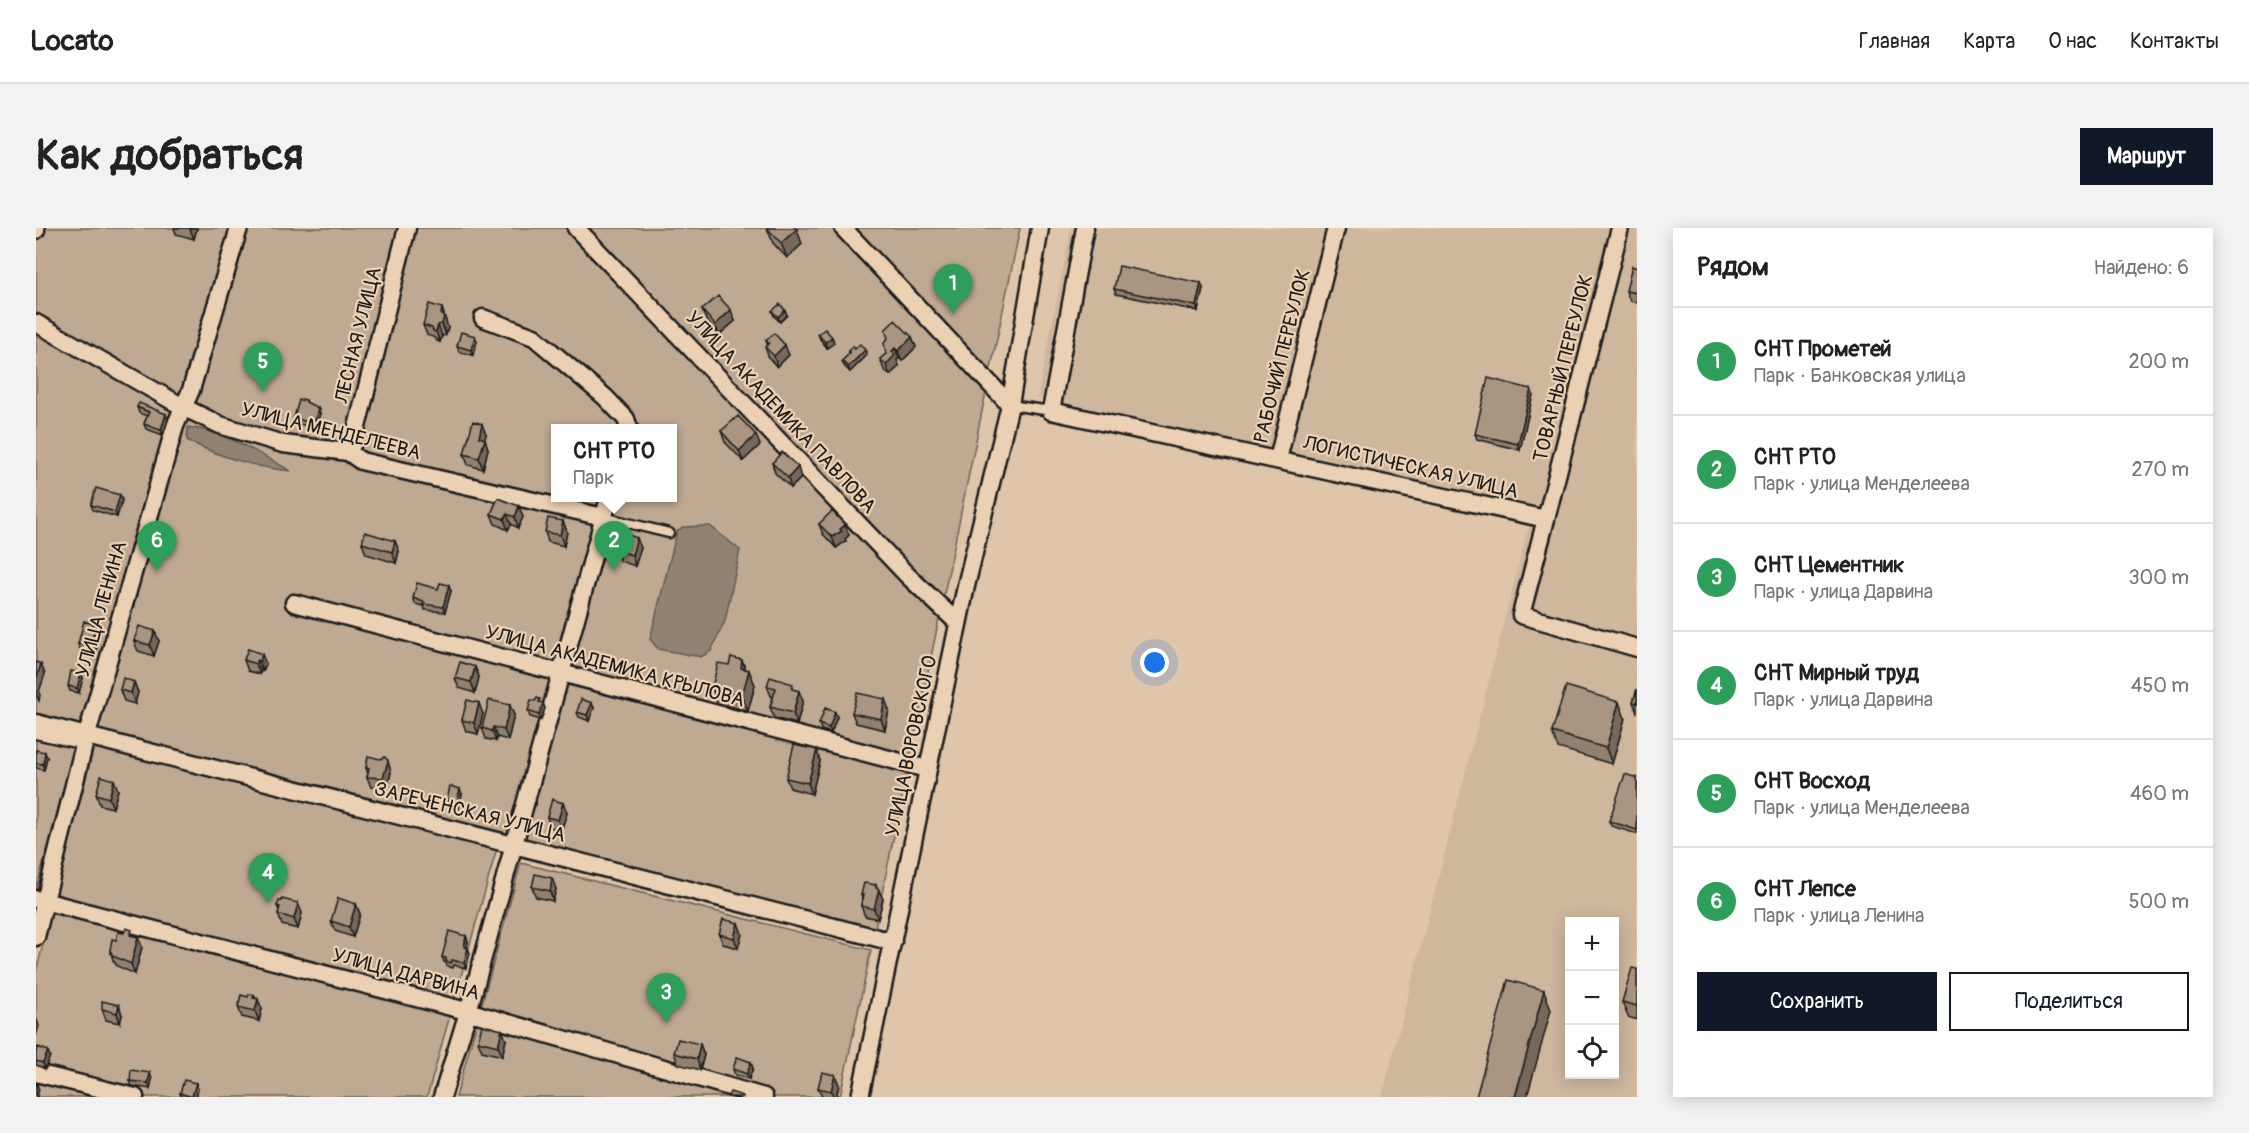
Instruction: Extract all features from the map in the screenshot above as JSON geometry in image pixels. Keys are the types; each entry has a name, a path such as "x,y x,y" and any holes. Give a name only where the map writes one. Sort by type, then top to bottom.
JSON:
{"street":[{"name":"УЛИЦА ЛЕНИНА","path":"36,937 40,900 85,740 175,426 191,390 239,228"},
{"name":"ЛЕСНАЯ УЛИЦА","path":"348,452 353,443 407,228"},
{"name":"УЛИЦА АКАДЕМИКА ПАВЛОВА","path":"576,228 908,576 958,623"},
{"path":"843,228 1010,405"},
{"path":"1051,411 1085,228"},
{"name":"РАБОЧИЙ ПЕРЕУЛОК","path":"1278,459 1336,228"},
{"name":"ТОВАРНЫЙ ПЕРЕУЛОК","path":"1546,519 1620,228"},
{"name":"УЛИЦА ВОРОВСКОГО","path":"860,1097 958,623 1010,405 1035,229"},
{"path":"483,318 534,337 605,397 626,419 628,424"},
{"name":"УЛИЦА МЕНДЕЛЕЕВА","path":"36,323 183,407 220,425 283,444 348,452 361,460 603,517"},
{"name":"ЛОГИСТИЧЕСКАЯ УЛИЦА","path":"1051,411 1546,519"},
{"path":"442,1097 468,1012 608,502"},
{"path":"1546,519 1521,615 1637,648"},
{"name":"УЛИЦА АКАДЕМИКА КРЫЛОВА","path":"294,603 927,769"},
{"name":"ЗАРЕЧЕНСКАЯ УЛИЦА","path":"36,723 85,740 514,844 893,942"},
{"name":"УЛИЦА ДАРВИНА","path":"40,900 468,1012 764,1097"},
{"path":"36,1073 135,1097"}],"lane":[{"path":"1010,405 1051,411"},
{"path":"603,517 669,533"},
{"path":"36,734 85,740"}],"shaded area":[{"path":"36,228 1020,228 874,932 501,834 427,1097 36,1097 36,972 98,731 36,716"},
{"path":"1071,228 1637,228 1637,1097 1382,1097 1534,505 1037,398"},
{"path":"188,427 229,438 291,471 251,464 211,451 187,440"},
{"path":"710,526 740,550 725,621 711,651 701,657 658,649 650,639 677,531 683,527"},
{"path":"36,737 75,747 36,890"},
{"path":"521,863 871,950 840,1097 456,1097"}],"building":[{"path":"767,228 796,228 797,229 781,243"},
{"path":"1119,266 1201,283 1196,306 1114,289"},
{"path":"1632,266 1637,268 1637,293 1626,291"},
{"path":"718,296 731,310 715,325 702,310"},
{"path":"429,304 442,308 441,314 444,317 436,332 423,325"},
{"path":"780,304 785,310 778,317 772,311"},
{"path":"895,320 912,337 898,351 895,348 892,351 895,355 886,365 880,359 886,354 884,343 888,338 885,330"},
{"path":"825,329 832,337 825,342 818,334"},
{"path":"461,332 475,336 471,350 457,346"},
{"path":"774,333 785,345 774,356 765,347 769,343 766,341"},
{"path":"860,344 865,350 848,367 842,361 853,346 855,349"},
{"path":"1488,378 1531,389 1518,444 1475,434"},
{"path":"302,399 318,408 314,424 294,418 299,400 302,401"},
{"path":"139,403 166,414 161,430 144,424 149,412 137,407"},
{"path":"738,416 756,435 739,451 721,431"},
{"path":"473,421 482,424 479,437 485,439 479,458 464,454"},
{"path":"782,452 798,467 788,478 772,463"},
{"path":"96,488 120,495 115,512 91,505"},
{"path":"498,498 519,506 515,517 507,514 504,519 491,514"},
{"path":"832,511 845,525 840,529 842,531 832,537 819,524"},
{"path":"548,518 563,521 560,535 545,532"},
{"path":"365,532 395,541 392,552 362,543"},
{"path":"619,532 637,538 632,555 616,550 620,539 617,538"},
{"path":"417,583 438,589 440,583 449,585 443,607 423,604 424,602 413,598"},
{"path":"84,621 96,625 90,647 78,644"},
{"path":"139,626 155,631 150,645 134,641"},
{"path":"248,649 262,654 260,661 257,660 256,664 244,660"},
{"path":"731,657 742,660 741,668 749,670 742,696 712,688 718,663 729,665"},
{"path":"36,662 41,664 36,679"},
{"path":"460,662 475,667 471,682 455,678"},
{"path":"71,671 81,673 77,688 68,686"},
{"path":"770,677 793,684 792,689 799,691 793,713 770,707 776,688 767,686"},
{"path":"123,678 134,682 131,693 120,690"},
{"path":"1566,686 1619,702 1606,748 1552,732"},
{"path":"1637,689 1637,703 1633,702"},
{"path":"857,693 885,699 881,719 852,713"},
{"path":"537,698 543,703 539,715 528,711 531,700 535,701"},
{"path":"581,699 592,703 587,715 577,712"},
{"path":"467,700 479,703 474,723 462,720"},
{"path":"489,700 510,705 504,730 493,727 492,731 482,728"},
{"path":"825,708 835,712 829,728 819,724"},
{"path":"794,745 817,750 808,783 786,778"},
{"path":"36,750 45,752 43,764 36,763"},
{"path":"368,756 380,759 385,757 388,761 383,778 367,777"},
{"path":"1625,774 1637,778 1637,830 1609,821"},
{"path":"101,776 114,780 109,798 96,794"},
{"path":"450,786 460,789 457,803 447,800"},
{"path":"552,799 563,803 558,820 547,817"},
{"path":"535,874 552,878 550,891 532,887"},
{"path":"864,883 876,885 879,889 874,909 861,906"},
{"path":"338,898 356,904 349,927 331,921"},
{"path":"282,899 298,903 294,919 278,914 280,907 277,906"},
{"path":"723,919 738,923 734,938 719,934"},
{"path":"126,928 132,930 130,935 138,937 131,964 113,956 110,950 112,939 116,940 118,932 124,933"},
{"path":"449,931 466,936 464,947 468,948 464,963 452,960 451,963 442,957"},
{"path":"1632,968 1637,969 1637,1006 1622,1002"},
{"path":"1508,980 1544,990 1515,1097 1476,1097"},
{"path":"249,994 258,999 255,1011 238,1007 241,995 248,997"},
{"path":"102,1001 119,1005 117,1013 102,1009"},
{"path":"482,1025 502,1030 498,1046 478,1041"},
{"path":"678,1039 700,1044 697,1059 674,1053"},
{"path":"38,1047 48,1051 43,1063 36,1061"},
{"path":"737,1057 751,1062 747,1074 733,1069"},
{"path":"131,1070 150,1073 148,1083 130,1081"},
{"path":"822,1072 835,1075 831,1091 818,1088"},
{"path":"184,1080 196,1083 192,1097 180,1093"},
{"path":"730,1092 743,1096 743,1097 728,1097"}],"place":[{"name":"СНТ Прометей","path":"953,314"},
{"name":"СНТ Восход","path":"263,392"},
{"name":"СНТ Лепсе","path":"157,571"},
{"name":"СНТ РТО","path":"614,571"},
{"name":"СНТ Мирный труд","path":"268,903"},
{"name":"СНТ Цементник","path":"666,1023"}]}
